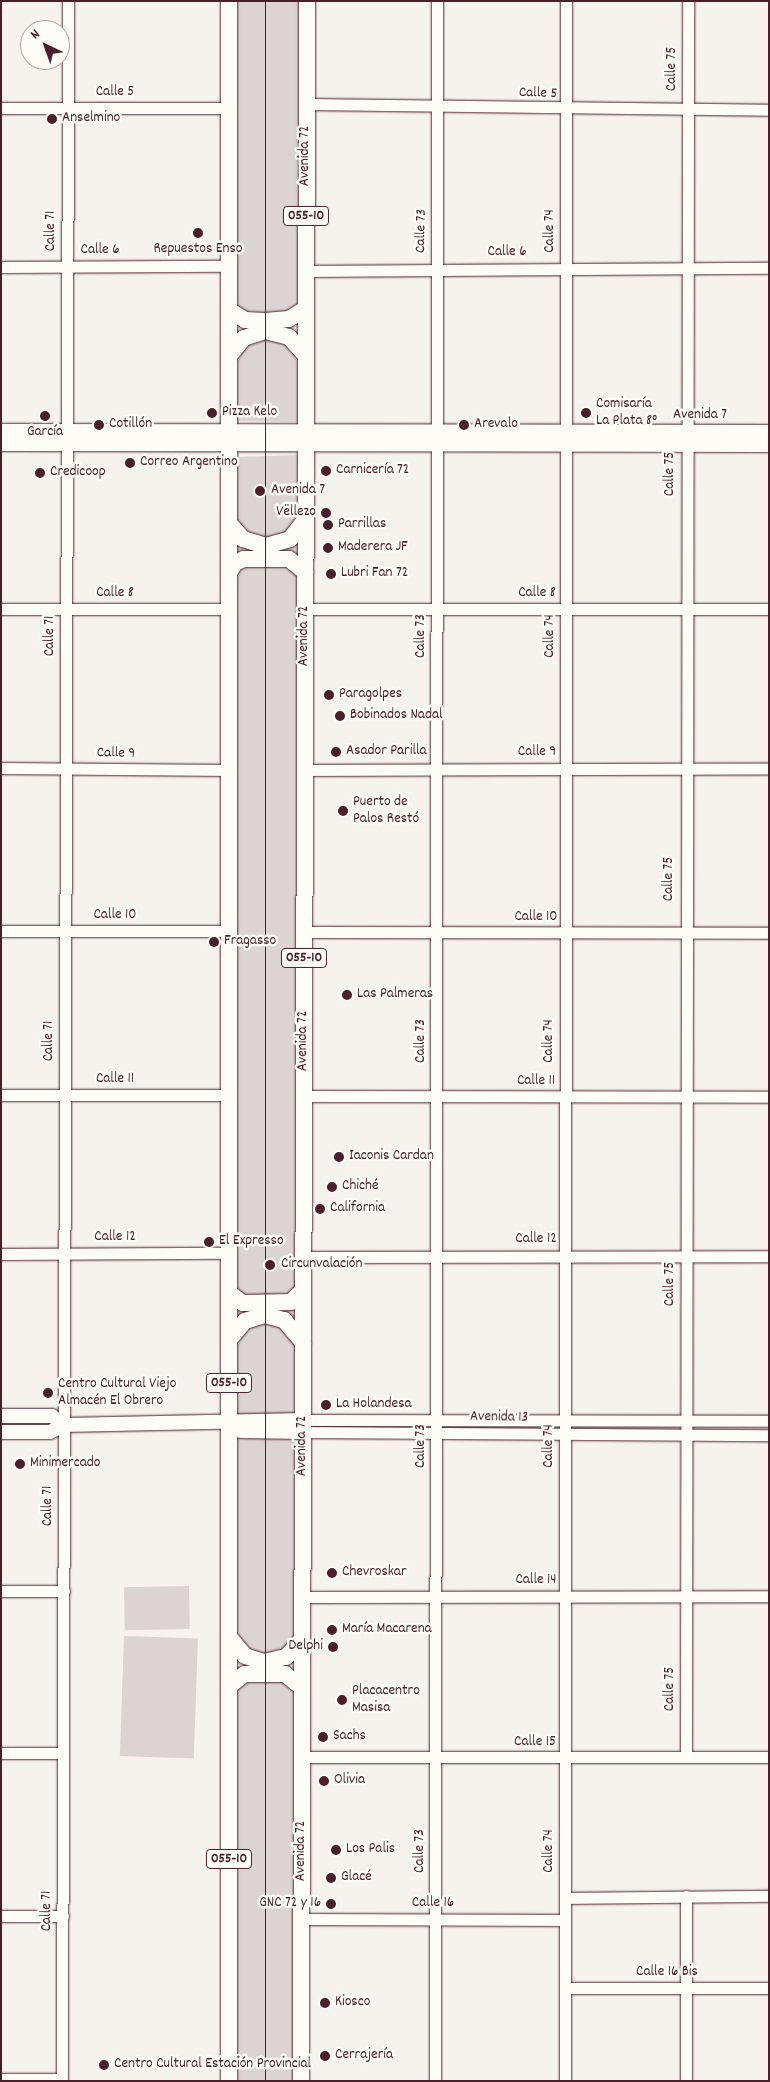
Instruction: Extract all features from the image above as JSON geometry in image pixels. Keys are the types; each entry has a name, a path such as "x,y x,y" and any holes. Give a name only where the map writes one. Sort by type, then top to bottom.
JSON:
{"highway":[{"name":"055-10","path":"229,1 229,2081"},
{"name":"Avenida 72","path":"301,2081 306,1"},
{"path":"230,310 244,320 258,321 289,319 305,309"},
{"path":"230,354 244,338 265,331 289,337 305,355"},
{"path":"230,524 243,539 266,546 290,539 305,520"},
{"path":"229,574 235,563 244,559 289,559 305,572"},
{"path":"229,1293 243,1304 291,1302 303,1290"},
{"path":"229,1341 244,1321 265,1315 284,1320 303,1343"},
{"path":"230,1638 245,1656 264,1662 286,1657 302,1639"},
{"path":"229,1686 245,1674 285,1674 302,1688"}],"main road":[{"name":"Avenida 7","path":"1,431 67,438"},
{"name":"Avenida 7","path":"1,444 67,438 686,439 769,432"},
{"name":"Avenida 7","path":"686,439 769,446"},
{"name":"Avenida 13","path":"1,1416 52,1416 64,1425"},
{"name":"Avenida 13","path":"1,1432 50,1432 64,1425 229,1425 241,1431 303,1426"}],"street":[{"name":"Calle 71","path":"62,2080 68,1"},
{"name":"Calle 73","path":"435,2081 437,1759 436,267 439,106 438,1"},
{"name":"Calle 74","path":"565,2081 566,1"},
{"name":"Calle 75","path":"686,1756 683,1434 686,1421 685,768 688,1"},
{"name":"Calle 5","path":"307,104 566,110 769,110"},
{"name":"Calle 5","path":"1,108 230,108"},
{"name":"Calle 6","path":"1,266 230,266"},
{"name":"Calle 6","path":"305,271 436,267 769,268"},
{"name":"Calle 8","path":"1,609 229,609"},
{"name":"Calle 8","path":"305,609 769,609"},
{"name":"Calle 9","path":"304,770 437,767 769,768"},
{"name":"Calle 9","path":"1,768 230,770"},
{"name":"Calle 10","path":"1,931 229,931"},
{"name":"Calle 10","path":"304,932 769,933"},
{"name":"Calle 11","path":"1,1095 229,1095"},
{"name":"Calle 11","path":"304,1096 769,1097"},
{"name":"Calle 12","path":"1,1254 229,1253"},
{"name":"Calle 12","path":"303,1257 437,1255 769,1256"},
{"name":"Avenida 13","path":"303,1426 437,1420 769,1420"},
{"name":"Avenida 13","path":"303,1426 565,1435 769,1435"},
{"path":"1,1591 64,1591"},
{"name":"Calle 14","path":"302,1597 437,1595 769,1596"},
{"path":"1,1753 63,1753"},
{"name":"Calle 15","path":"302,1757 437,1759 769,1757"},
{"path":"686,1896 686,2081"},
{"path":"565,1898 769,1896"},
{"path":"1,1916 63,1916"},
{"name":"Calle 16","path":"302,1919 565,1920"},
{"name":"Calle 16 Bis","path":"565,1988 769,1988"},
{"path":"1,2079 62,2080"}],"shaded area":[{"path":"236,1 300,1 299,307 295,313 246,317 237,308"},
{"path":"270,335 293,349 298,360 298,422 234,421 236,357 244,344"},
{"path":"298,455 297,522 290,531 269,541 245,536 233,517 235,457"},
{"path":"234,534 299,537 298,558 233,555"},
{"path":"290,563 298,571 297,1292 290,1299 235,1296 237,565"},
{"path":"297,1302 297,1325 234,1322 233,1304"},
{"path":"278,1321 296,1343 297,1416 233,1417 234,1342 249,1323"},
{"path":"1,1422 48,1422 52,1426 1,1429"},
{"path":"233,1435 297,1435 295,1634 280,1655 249,1653 237,1634"},
{"path":"189,1586 190,1629 125,1630 124,1587"},
{"path":"124,1636 198,1639 194,1759 120,1756"},
{"path":"286,1678 294,1686 294,2081 236,2081 237,1687 239,1682"}],"tram line":[{"path":"265,1 265,2081"}],"place":[{"name":"Anselmino","path":"52,119"},
{"name":"Repuestos Enso","path":"198,233"},
{"name":"Pizza Kelo","path":"212,413"},
{"name":"Comisaría La Plata 8°","path":"586,413"},
{"name":"García","path":"45,416"},
{"name":"Cotillón","path":"99,425"},
{"name":"Arevalo","path":"464,425"},
{"name":"Correo Argentino","path":"130,463"},
{"name":"Carnicería 72","path":"326,471"},
{"name":"Credicoop","path":"40,473"},
{"name":"Avenida 7","path":"260,491"},
{"name":"Vëllezo","path":"326,513"},
{"name":"Parrillas","path":"328,525"},
{"name":"Maderera JF","path":"328,548"},
{"name":"Lubri Fan 72","path":"331,574"},
{"name":"Paragolpes","path":"329,695"},
{"name":"Bobinados Nadal","path":"340,716"},
{"name":"Asador Parilla","path":"336,752"},
{"name":"Puerto de Palos Restó","path":"343,811"},
{"name":"Fragasso","path":"214,942"},
{"name":"Las Palmeras","path":"347,995"},
{"name":"Iaconis Cardan","path":"339,1157"},
{"name":"Chiché","path":"332,1187"},
{"name":"California","path":"320,1209"},
{"name":"El Expresso","path":"209,1242"},
{"name":"Circunvalación","path":"270,1265"},
{"name":"Centro Cultural Viejo Almacén El Obrero","path":"48,1393"},
{"name":"La Holandesa","path":"326,1405"},
{"name":"Minimercado","path":"20,1464"},
{"name":"Chevroskar","path":"332,1573"},
{"name":"María Macarena","path":"332,1630"},
{"name":"Delphi","path":"333,1647"},
{"name":"Placacentro Masisa","path":"342,1700"},
{"name":"Sachs","path":"323,1737"},
{"name":"Olivia","path":"324,1781"},
{"name":"Los Palis","path":"336,1850"},
{"name":"Glacé","path":"331,1878"},
{"name":"GNC 72 y 16","path":"331,1904"},
{"name":"Kiosco","path":"325,2003"},
{"name":"Cerrajería","path":"325,2056"},
{"name":"Centro Cultural Estación Provincial","path":"104,2065"}]}
